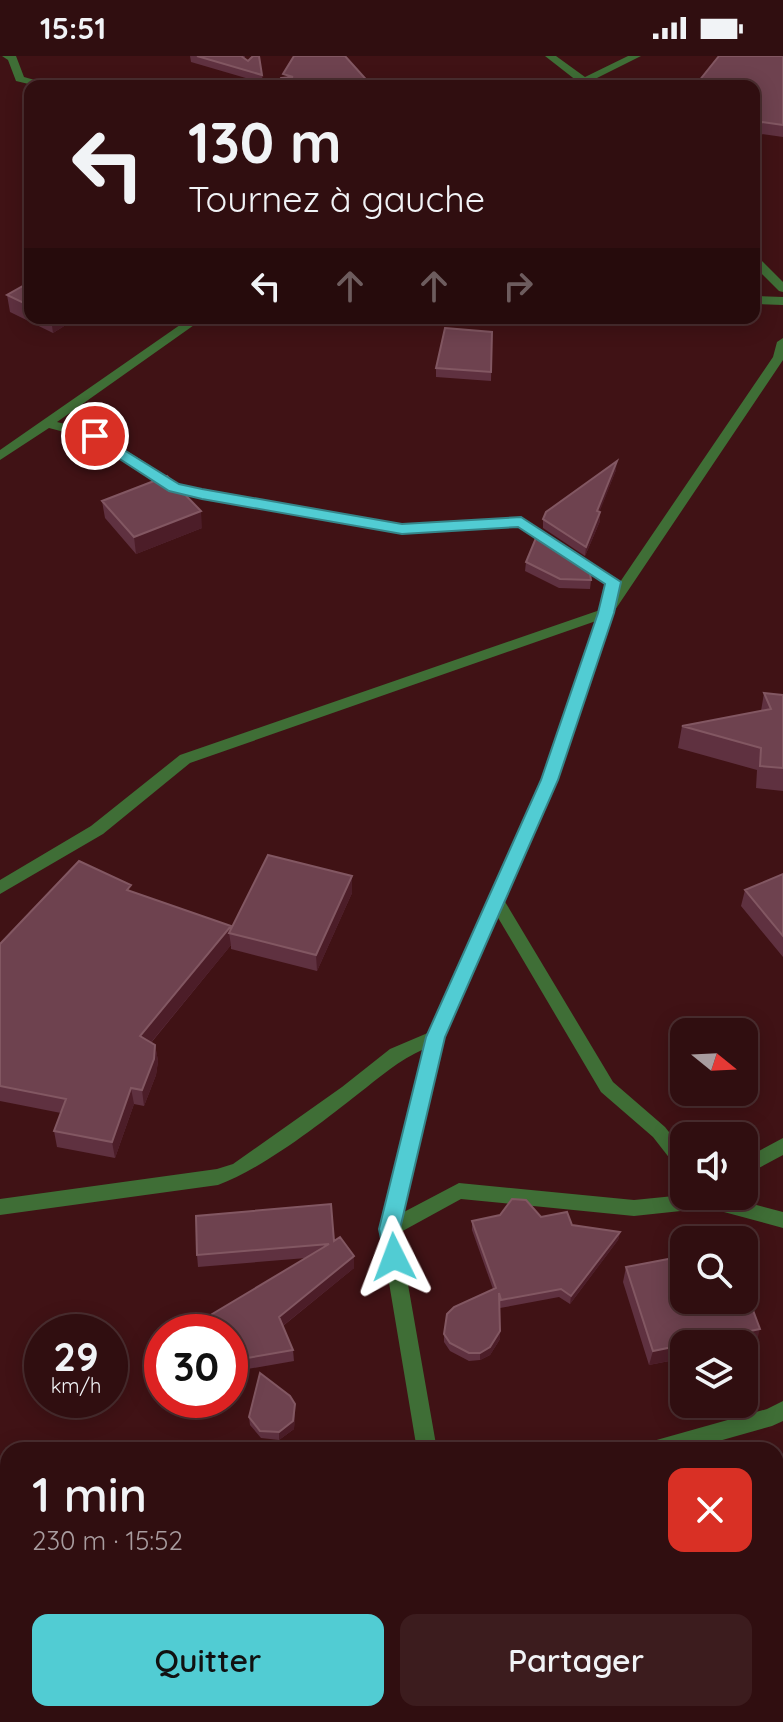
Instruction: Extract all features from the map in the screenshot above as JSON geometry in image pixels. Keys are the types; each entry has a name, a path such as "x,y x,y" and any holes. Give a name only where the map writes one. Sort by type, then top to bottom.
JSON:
{"street":[{"path":"7,56 12,58 20,79 24,80"},
{"path":"550,56 584,80"},
{"path":"593,80 636,56"},
{"path":"760,265 783,289"},
{"path":"760,300 783,301"},
{"path":"0,456 190,324"},
{"path":"169,341 202,324"},
{"path":"0,888 97,830 185,759 606,613 782,353"},
{"path":"50,424 95,436 174,487 202,494 402,529 521,522 613,582 606,613 549,780 436,1037 389,1229 426,1442"},
{"path":"497,902 607,1087 659,1132 670,1146"},
{"path":"0,1207 218,1177 239,1169 396,1054 436,1037"},
{"path":"758,1160 783,1146"},
{"path":"389,1229 459,1191 634,1208 709,1200 783,1220"},
{"path":"682,1442 772,1417 783,1410"}],"building":[{"path":"197,56 241,56 248,61 253,56 259,56 262,75"},
{"path":"294,56 345,56 367,80 280,80 293,77 283,74"},
{"path":"719,56 783,56 783,125 760,122 760,80 700,80"},
{"path":"24,285 24,303 7,295"},
{"path":"445,328 492,332 491,372 436,368"},
{"path":"617,461 586,547 543,519 546,512"},
{"path":"167,476 201,511 134,537 102,501"},
{"path":"538,533 589,567 591,580 560,579 526,562"},
{"path":"764,693 783,695 783,768 760,766 761,748 682,726 771,709"},
{"path":"268,855 352,876 316,955 229,933"},
{"path":"79,861 131,885 127,890 231,926 140,1036 155,1045 154,1059 142,1090 131,1088 112,1142 54,1131 66,1099 0,1086 0,944"},
{"path":"783,874 783,936 745,890"},
{"path":"512,1199 526,1200 541,1217 567,1212 572,1225 620,1232 571,1296 561,1289 501,1300 499,1293 500,1331 490,1347 480,1353 469,1353 450,1343 444,1334 447,1314 454,1307 496,1288 472,1221 500,1215"},
{"path":"331,1204 334,1241 340,1237 354,1256 279,1317 293,1350 248,1358 248,1314 212,1314 329,1244 197,1255 196,1216"},
{"path":"670,1259 670,1314 754,1314 760,1329 670,1330 670,1348 653,1351 626,1267"},
{"path":"260,1373 290,1396 295,1404 293,1421 279,1432 260,1431 249,1417"}],"route":[{"path":"95,436 174,487 202,494 402,529 521,522 613,582 606,613 549,780 436,1037 389,1229 394,1257"}]}
